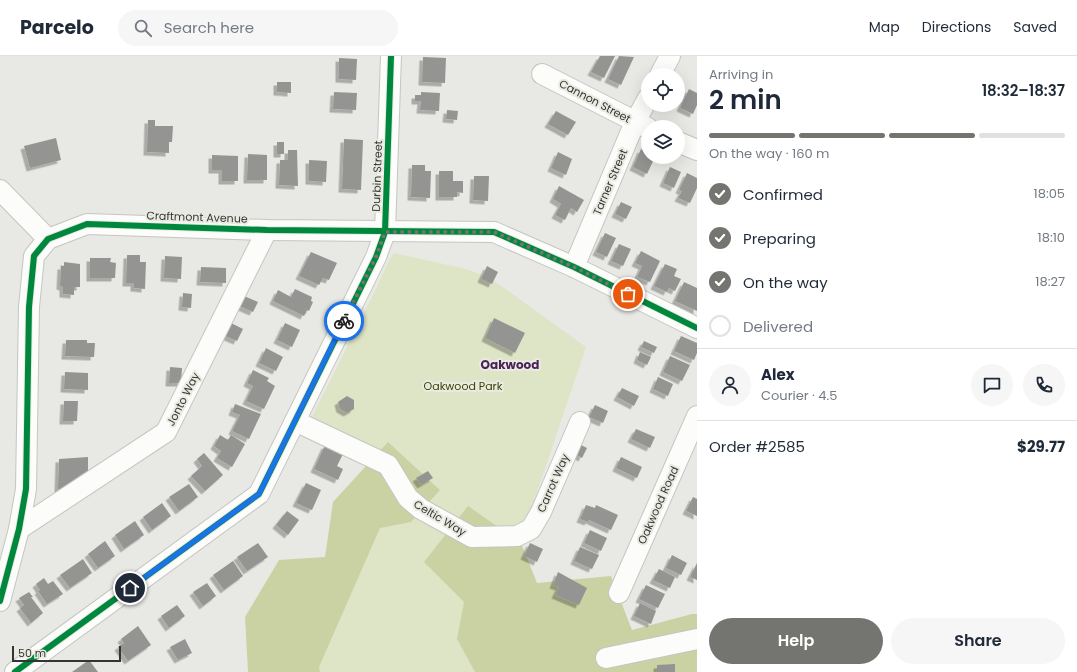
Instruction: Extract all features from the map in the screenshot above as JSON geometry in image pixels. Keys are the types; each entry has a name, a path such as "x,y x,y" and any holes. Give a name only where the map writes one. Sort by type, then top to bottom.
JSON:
{"street":[{"name":"Durbin Street","path":"15,672 259,494 376,257 385,232 391,56"},
{"path":"664,68 670,56"},
{"name":"Cannon Street","path":"542,74 641,124"},
{"name":"Tarner Street","path":"574,267 641,127"},
{"path":"685,145 697,150"},
{"path":"0,190 48,239"},
{"name":"Craftmont Avenue","path":"0,600 19,529 26,489 29,307 34,256 48,239 87,224 267,230 494,232 574,267 697,328"},
{"name":"Jonto Way","path":"19,529 166,432 267,230"},
{"name":"Oakwood Road","path":"619,594 697,416"},
{"name":"Celtic Way","path":"295,421 388,465 412,502 421,509 472,537 517,536"},
{"name":"Carrot Way","path":"517,536 531,529 541,512 580,422"},
{"path":"606,658 697,639"}],"green space":[{"name":"Oakwood Park","path":"394,253 466,269 488,277 586,347 527,522 505,529 532,672 285,672 389,457 312,417 390,258"},
{"path":"388,442 440,490 411,522 380,528 319,667 320,672 248,672 245,617 279,560 325,557 333,502"},
{"path":"468,506 521,543 537,583 611,576 632,630 697,614 697,672 475,672 457,639 464,602 424,562"}],"building":[{"path":"600,56 615,56 604,78 591,72"},
{"path":"619,56 634,57 621,85 608,79"},
{"path":"423,57 446,58 445,83 422,82"},
{"path":"339,58 357,59 356,80 339,79"},
{"path":"277,82 291,82 291,93 277,92"},
{"path":"689,89 697,93 697,105 693,114 685,110 685,97"},
{"path":"334,92 357,93 356,110 333,109"},
{"path":"421,92 440,93 439,111 420,110 421,101 415,101 415,95 421,95"},
{"path":"447,110 458,111 457,120 446,119"},
{"path":"556,111 576,122 568,135 548,124"},
{"path":"148,120 155,120 155,126 173,126 172,142 169,142 169,153 147,152"},
{"path":"56,138 61,160 30,168 24,146"},
{"path":"344,139 363,140 361,190 342,189"},
{"path":"277,142 284,142 284,154 277,154"},
{"path":"641,149 641,164 652,164 647,174 633,167"},
{"path":"288,150 297,150 298,186 279,185 280,160 288,160"},
{"path":"558,152 572,159 566,175 551,168"},
{"path":"248,154 267,155 267,180 247,180"},
{"path":"212,155 238,156 238,181 222,181 222,170 212,170"},
{"path":"309,160 327,161 326,182 309,181"},
{"path":"412,165 425,165 425,171 431,171 430,198 411,197"},
{"path":"670,167 681,172 674,188 663,183"},
{"path":"439,171 453,171 453,181 463,181 463,193 457,192 457,197 439,197"},
{"path":"687,173 697,178 697,188 690,203 678,198 682,191 679,190"},
{"path":"474,176 489,176 488,201 473,200"},
{"path":"559,186 584,200 577,212 571,208 565,220 555,215 561,204 553,199"},
{"path":"621,202 632,207 626,219 615,214"},
{"path":"605,233 616,238 607,257 596,252"},
{"path":"619,244 631,249 623,266 611,261"},
{"path":"641,251 660,261 650,282 637,277 642,266 635,263"},
{"path":"311,252 337,263 329,280 323,278 319,285 299,276"},
{"path":"127,255 140,255 140,262 146,262 145,289 134,288 134,283 126,283"},
{"path":"165,256 182,257 181,279 164,278"},
{"path":"90,258 111,258 110,262 116,263 115,278 90,278"},
{"path":"64,262 80,264 80,287 74,287 74,295 63,294 63,287 60,286 61,266 64,266"},
{"path":"665,264 677,269 674,276 681,279 675,291 669,288 667,292 654,286"},
{"path":"487,266 498,272 492,284 481,279"},
{"path":"201,267 226,268 226,283 200,282"},
{"path":"684,282 697,288 697,311 675,301"},
{"path":"295,289 312,297 311,301 313,302 309,311 307,310 304,316 273,301 278,290 291,297"},
{"path":"183,293 192,294 191,308 182,307"},
{"path":"244,296 258,302 253,312 239,306"},
{"path":"494,318 525,333 515,353 485,338"},
{"path":"231,323 243,329 237,341 225,336"},
{"path":"285,323 300,330 292,347 277,340"},
{"path":"681,336 697,343 697,353 694,360 674,351"},
{"path":"66,340 87,340 87,343 95,343 94,357 65,356"},
{"path":"644,341 657,347 654,353 641,347"},
{"path":"266,348 283,357 276,371 259,363"},
{"path":"640,352 651,357 647,365 637,360"},
{"path":"670,356 690,365 682,381 663,372"},
{"path":"170,367 182,368 181,383 169,383"},
{"path":"253,370 269,378 267,381 275,386 264,409 246,401 253,386 247,383"},
{"path":"65,372 88,373 88,390 64,389"},
{"path":"658,377 673,384 668,396 653,389"},
{"path":"622,388 639,396 634,406 617,397"},
{"path":"347,396 354,400 354,409 347,413 340,409 338,402"},
{"path":"64,401 78,401 77,421 63,421"},
{"path":"235,404 261,414 249,439 232,431 240,415 232,412"},
{"path":"595,405 608,411 603,423 589,417"},
{"path":"636,429 655,437 650,448 631,439"},
{"path":"220,435 228,440 231,435 245,444 232,467 217,458 221,451 214,446"},
{"path":"579,444 587,448 582,458 575,454"},
{"path":"325,445 343,454 337,466 343,469 338,480 314,469"},
{"path":"204,453 223,475 205,491 191,476 202,466 197,459"},
{"path":"88,457 88,474 69,490 58,489 59,459"},
{"path":"621,457 642,467 637,478 616,468"},
{"path":"428,471 433,478 421,485 416,478"},
{"path":"306,483 321,490 312,510 296,503"},
{"path":"189,484 198,497 179,511 169,497"},
{"path":"693,497 697,499 697,516 686,511"},
{"path":"162,503 171,516 152,530 143,517"},
{"path":"586,505 595,508 596,505 618,515 611,530 589,520 588,522 580,519"},
{"path":"287,511 299,520 288,535 276,525"},
{"path":"135,521 144,535 124,549 115,535"},
{"path":"590,530 607,538 601,551 584,543"},
{"path":"105,541 115,556 98,568 88,554"},
{"path":"258,543 268,557 247,571 237,557"},
{"path":"530,543 543,549 537,562 524,556"},
{"path":"580,547 599,555 592,569 574,561"},
{"path":"672,555 687,563 681,575 666,568"},
{"path":"83,559 92,573 70,588 60,575"},
{"path":"233,561 243,576 224,590 213,575"},
{"path":"697,563 697,580 690,577"},
{"path":"659,569 675,577 670,588 653,580"},
{"path":"558,572 587,588 579,605 555,595 559,587 553,585"},
{"path":"44,578 48,584 53,581 63,594 47,604 38,591 40,590 36,584"},
{"path":"207,583 216,596 203,606 193,592"},
{"path":"646,585 665,594 658,608 639,599"},
{"path":"29,592 43,613 31,623 20,608 24,605 19,598"},
{"path":"640,603 656,611 651,624 634,616"},
{"path":"177,605 185,616 169,628 161,616"},
{"path":"138,626 151,645 128,661 118,647 124,643 121,639"},
{"path":"185,639 192,653 178,660 170,647"},
{"path":"89,660 98,672 72,672"},
{"path":"675,664 675,672 657,672 657,665"}],"cycle path":[{"path":"15,672 259,494 376,257 385,232 391,56"},
{"path":"0,601 19,529 26,489 29,307 34,256 48,239 87,224 267,230 494,232 574,267 697,328"}],"way so far":[{"path":"344,321 376,257 385,232 494,232 574,267 628,294"}],"district":[{"name":"Oakwood","path":"510,365"}],"route":[{"path":"130,588 259,494 344,321"}]}
